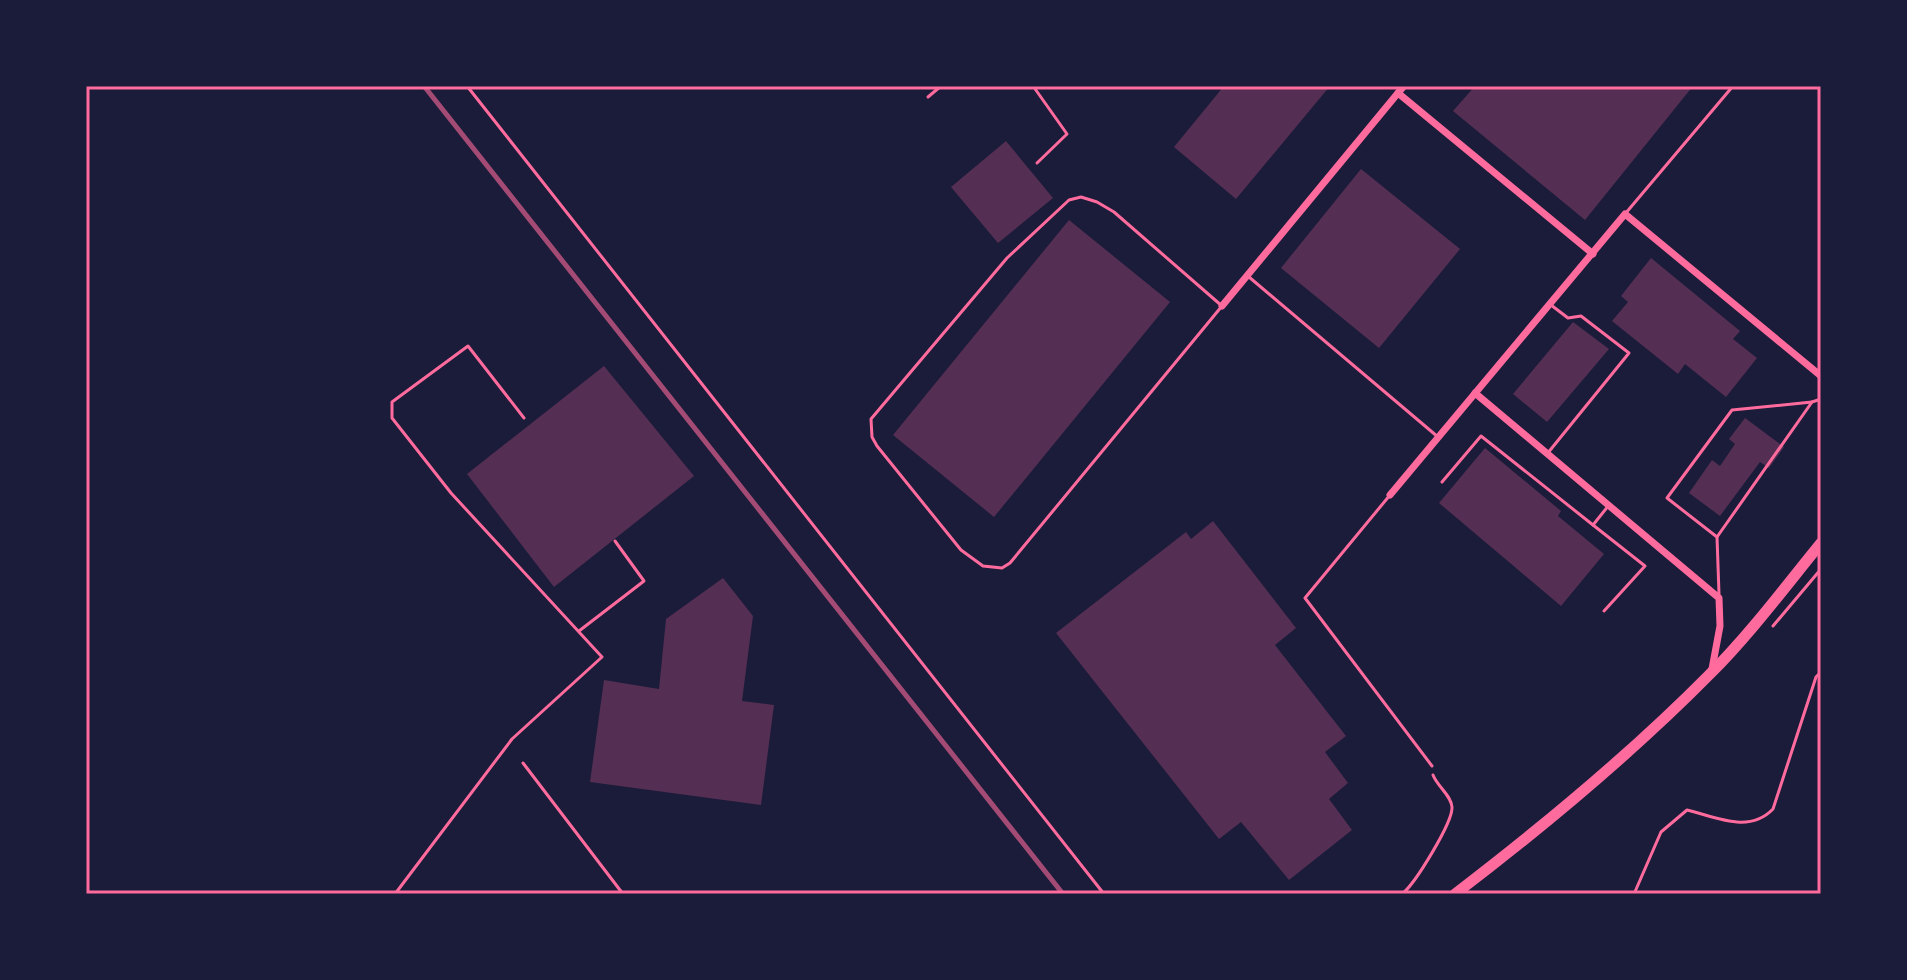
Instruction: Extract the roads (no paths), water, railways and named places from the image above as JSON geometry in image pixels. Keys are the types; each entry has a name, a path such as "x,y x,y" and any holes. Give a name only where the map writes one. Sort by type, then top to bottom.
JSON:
{"main road":[{"path":"1455,894 1609,769 1712,673 1821,543"}],"street":[{"path":"1222,306 1404,86"},
{"path":"1398,93 1593,254"},
{"path":"1390,495 1625,214 1821,376"},
{"path":"1475,393 1719,598 1720,626 1712,673"}],"lane":[{"path":"928,97 941,86"},
{"path":"1033,86 1067,134 1037,163"},
{"path":"1625,214 1733,86"},
{"path":"1081,197 1114,212 1222,306 1010,563 1002,568 983,566 961,550 872,437 871,419 877,408 1007,258 1069,200 1081,197"},
{"path":"1247,276 1438,437"},
{"path":"1547,454 1629,353 1581,316 1568,318 1551,304"},
{"path":"395,894 512,739 602,657 451,493 392,418 392,402 468,346 524,418"},
{"path":"1717,537 1667,498 1732,410 1821,399"},
{"path":"1719,598 1717,537 1812,402"},
{"path":"1442,482 1481,436 1645,566 1604,611"},
{"path":"1390,495 1305,598 1432,766"},
{"path":"1593,525 1609,505"},
{"path":"578,631 644,581 615,541"},
{"path":"1634,894 1661,832 1687,810 1751,823 1773,809 1816,677 1821,672"},
{"path":"523,763 623,894"}],"railway":[{"path":"424,86 1063,894"}]}
